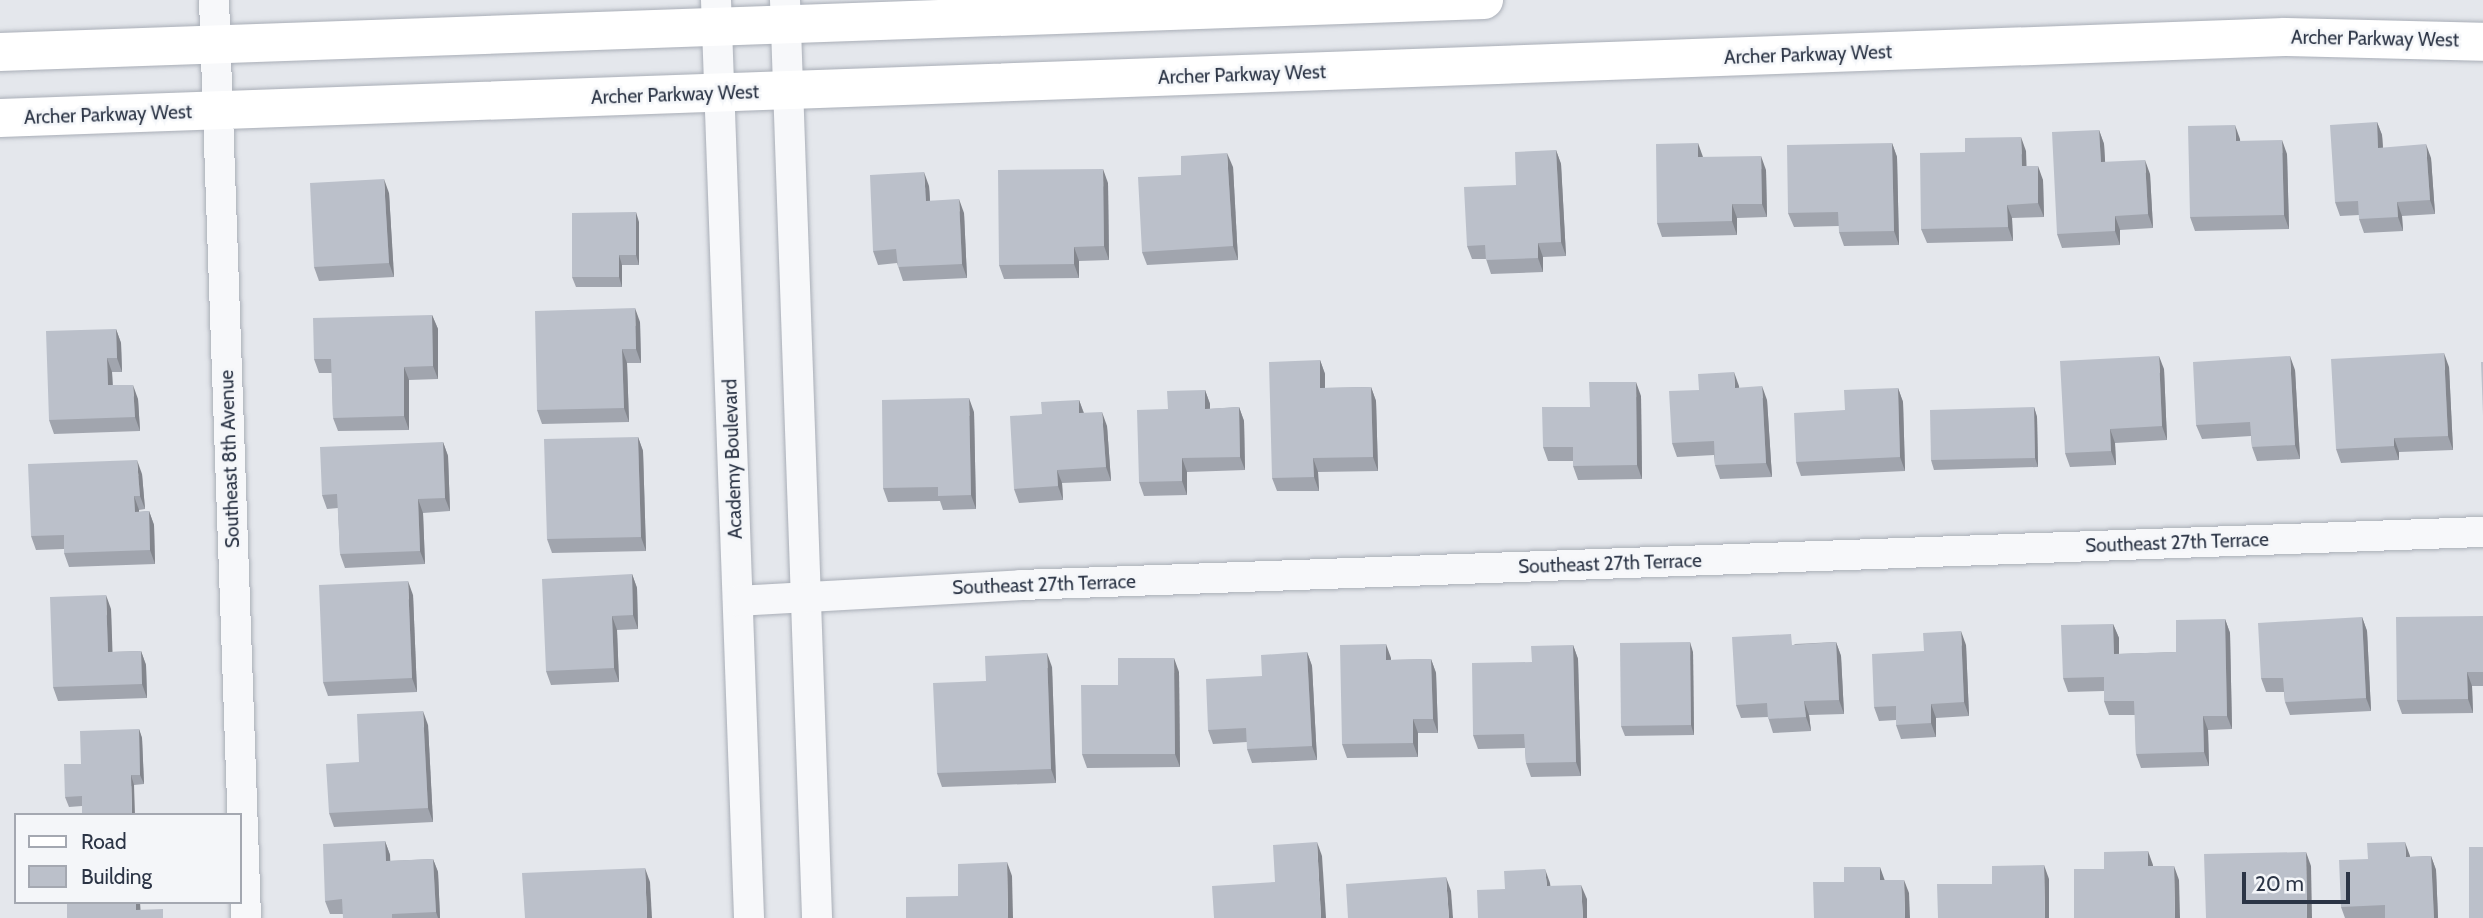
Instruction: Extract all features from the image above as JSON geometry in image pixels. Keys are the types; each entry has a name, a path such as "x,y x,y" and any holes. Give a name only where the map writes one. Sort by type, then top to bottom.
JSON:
{"street":[{"name":"Southeast 8th Avenue","path":"214,0 246,918"},
{"path":"0,52 215,45 716,13 1484,0"},
{"path":"785,12 817,918"},
{"name":"Academy Boulevard","path":"716,13 749,918"},
{"name":"Archer Parkway West","path":"0,118 2286,37 2483,42"},
{"name":"Southeast 27th Terrace","path":"738,601 2483,532"}],"building":[{"path":"2377,122 2378,148 2426,144 2430,200 2397,202 2398,217 2359,219 2358,201 2335,202 2330,125"},
{"path":"2235,125 2236,141 2282,140 2284,215 2190,217 2188,126"},
{"path":"2099,130 2101,162 2145,160 2148,214 2115,216 2115,231 2057,234 2052,132"},
{"path":"2021,137 2022,166 2038,166 2038,203 2007,205 2008,227 1921,229 1920,153 1965,152 1965,138"},
{"path":"1698,143 1698,157 1761,156 1762,204 1732,204 1732,221 1657,223 1656,144"},
{"path":"1892,143 1894,231 1839,232 1838,212 1788,213 1787,145"},
{"path":"1556,150 1561,242 1538,243 1538,258 1486,260 1485,245 1467,246 1464,187 1516,185 1515,152"},
{"path":"1227,153 1233,246 1142,252 1138,177 1181,175 1181,156"},
{"path":"1103,169 1104,246 1074,247 1074,264 999,265 998,170"},
{"path":"924,172 926,201 959,199 962,264 898,267 896,249 873,251 870,175"},
{"path":"384,179 389,263 314,267 310,183"},
{"path":"636,212 636,255 619,255 619,277 572,277 572,213"},
{"path":"635,308 636,349 622,349 624,408 537,410 535,311"},
{"path":"432,315 433,366 404,367 404,416 333,418 331,359 314,359 313,318"},
{"path":"116,329 117,358 107,358 108,385 133,385 135,417 49,420 46,331"},
{"path":"2444,353 2448,436 2394,438 2394,446 2336,449 2331,359"},
{"path":"2159,356 2162,426 2110,429 2111,451 2065,453 2060,361"},
{"path":"2290,356 2295,445 2252,447 2250,422 2196,425 2193,362"},
{"path":"1320,360 1320,388 1371,387 1373,457 1313,458 1314,477 1272,478 1269,362"},
{"path":"2481,362 2483,362 2483,415"},
{"path":"1734,372 1735,388 1762,386 1766,463 1715,465 1714,441 1672,443 1669,391 1699,390 1698,374"},
{"path":"1589,382 1636,382 1637,465 1573,466 1573,447 1543,447 1542,407 1590,407"},
{"path":"1898,388 1900,457 1796,462 1794,413 1845,410 1844,390"},
{"path":"1205,390 1205,409 1239,407 1240,457 1182,458 1182,481 1139,482 1137,410 1168,409 1167,391"},
{"path":"969,398 971,495 938,496 938,487 883,488 882,400"},
{"path":"1079,400 1079,413 1102,412 1106,467 1057,470 1058,486 1014,489 1010,416 1042,414 1041,402"},
{"path":"2034,407 2035,458 1931,460 1930,410"},
{"path":"638,437 641,537 547,539 544,439"},
{"path":"443,442 445,498 418,499 420,551 340,554 337,494 322,495 320,447"},
{"path":"137,460 140,496 134,496 135,512 149,511 150,550 64,553 64,535 31,536 28,464"},
{"path":"632,574 633,615 612,616 614,668 546,671 542,579"},
{"path":"408,581 412,678 323,682 319,585"},
{"path":"106,595 108,652 141,651 142,684 53,687 50,597"},
{"path":"2483,616 2483,672 2467,672 2468,699 2397,700 2396,617"},
{"path":"2362,617 2366,698 2285,702 2283,678 2261,678 2258,623"},
{"path":"2225,619 2227,716 2203,716 2204,752 2136,754 2134,701 2104,701 2104,677 2063,678 2061,625 2113,624 2114,654 2176,652 2176,620"},
{"path":"1961,631 1964,702 1931,704 1931,723 1896,725 1896,706 1874,707 1872,654 1924,651 1923,633"},
{"path":"1791,634 1792,645 1836,642 1839,700 1804,701 1806,717 1768,719 1767,703 1736,705 1732,637"},
{"path":"1690,642 1691,725 1621,726 1620,643"},
{"path":"1386,644 1386,660 1431,659 1433,719 1413,719 1413,743 1342,744 1340,645"},
{"path":"1573,645 1576,762 1526,763 1524,734 1473,735 1472,663 1532,662 1531,646"},
{"path":"1307,652 1312,746 1247,749 1246,728 1208,730 1206,679 1262,676 1261,655"},
{"path":"1047,653 1051,769 937,773 933,683 986,681 985,656"},
{"path":"1118,658 1174,658 1175,754 1082,754 1081,685 1118,685"},
{"path":"423,711 428,808 329,813 326,764 359,762 357,714"},
{"path":"139,729 140,775 131,775 132,813 82,813 82,796 65,797 64,764 81,764 80,731"},
{"path":"385,841 386,861 433,859 436,912 392,914 392,918 343,918 342,899 325,901 323,844"},
{"path":"1317,842 1321,918 1214,918 1212,886 1275,882 1273,845"},
{"path":"2405,842 2406,857 2431,856 2434,918 2385,918 2385,905 2341,907 2339,860 2368,859 2367,843"},
{"path":"2469,847 2483,847 2483,918 2469,918"},
{"path":"2148,851 2148,866 2174,866 2175,918 2074,918 2074,869 2104,869 2104,852"},
{"path":"2306,852 2307,918 2206,918 2204,854"},
{"path":"1007,862 1008,918 906,918 906,897 958,896 958,864"},
{"path":"2044,865 2045,918 1938,918 1937,884 1992,884 1992,866"},
{"path":"1844,867 1880,867 1880,880 1904,880 1905,918 1814,918 1813,882 1844,882"},
{"path":"645,868 647,918 525,918 522,873"},
{"path":"1545,869 1547,886 1581,885 1583,918 1478,918 1477,890 1505,889 1504,871"},
{"path":"1446,877 1449,918 1348,918 1346,884"},
{"path":"67,904 136,904 136,910 163,909 163,918 67,918"}]}
